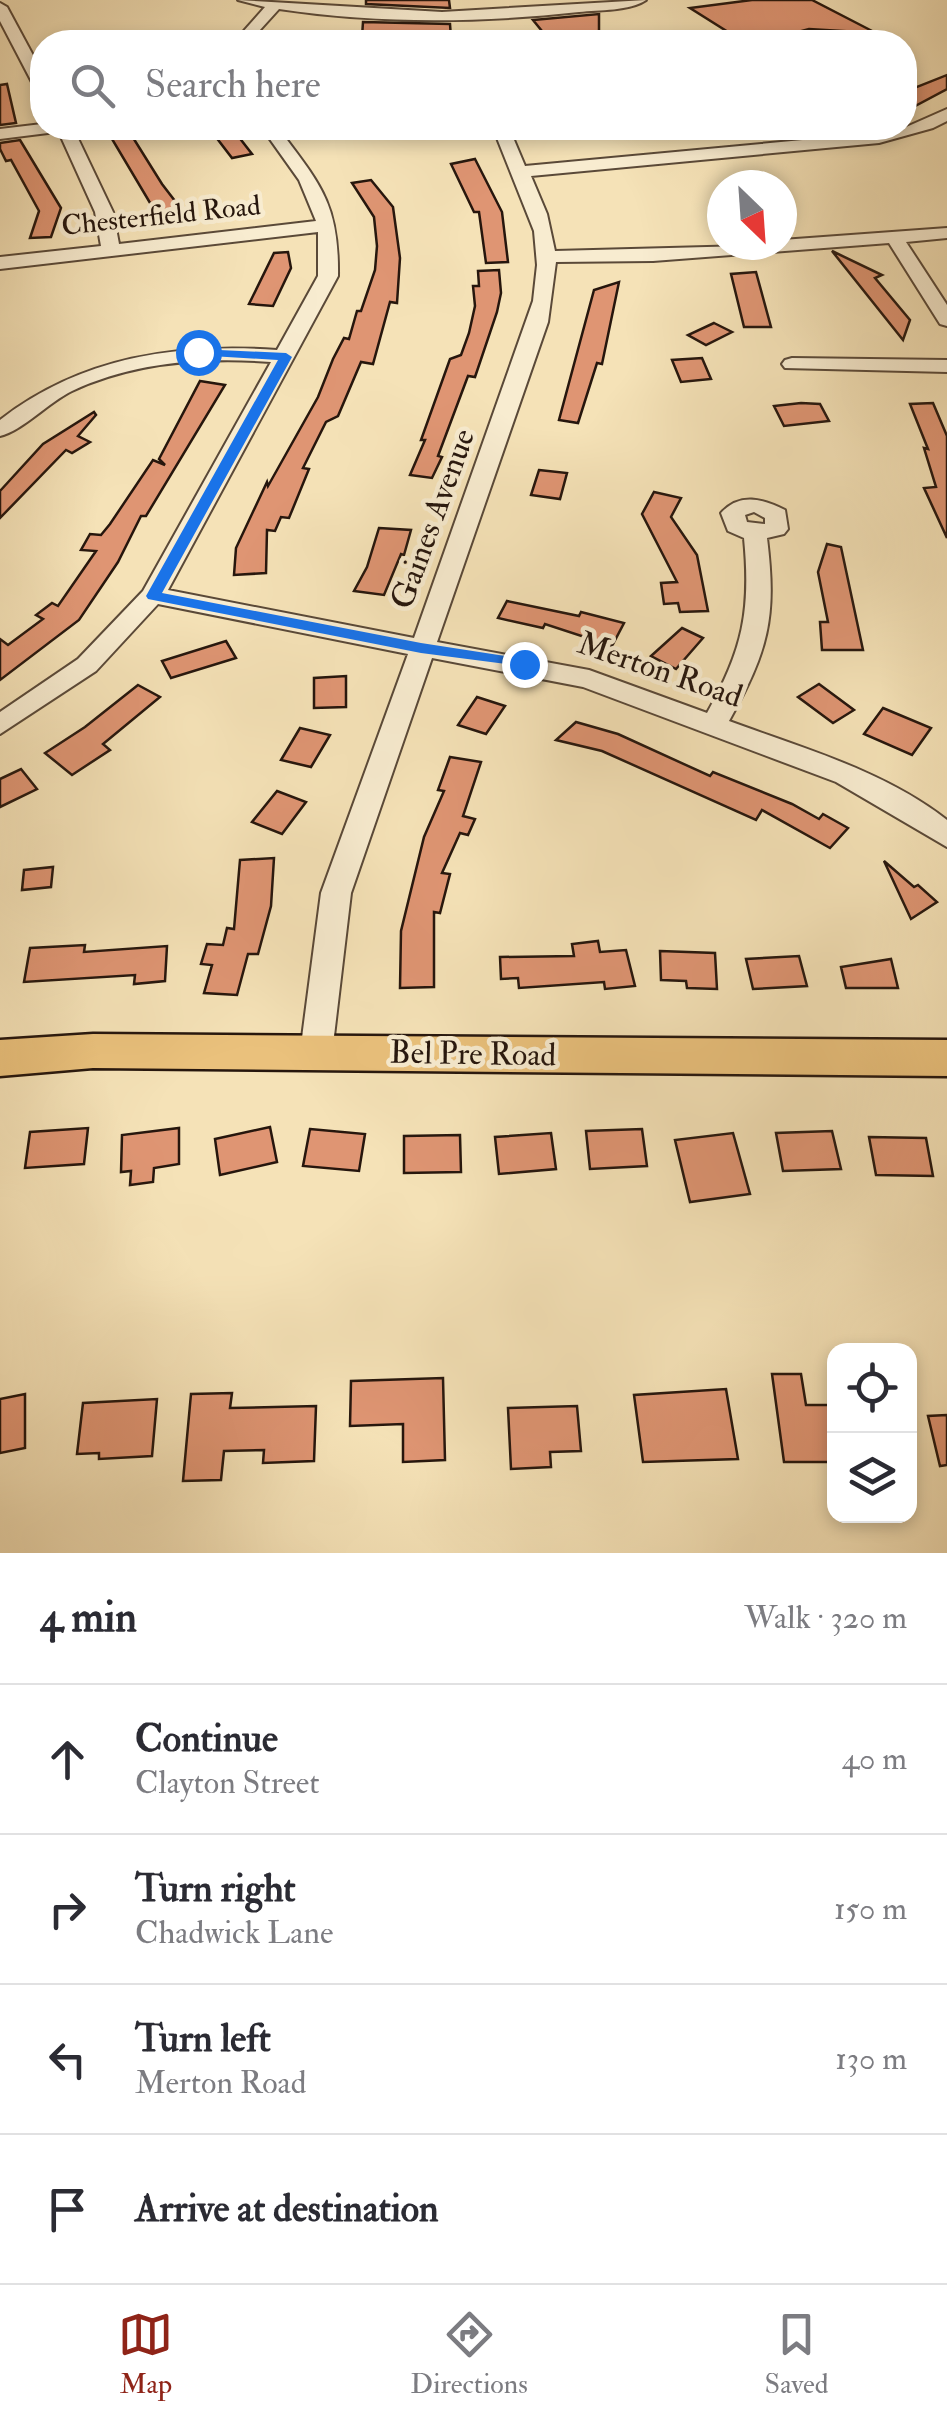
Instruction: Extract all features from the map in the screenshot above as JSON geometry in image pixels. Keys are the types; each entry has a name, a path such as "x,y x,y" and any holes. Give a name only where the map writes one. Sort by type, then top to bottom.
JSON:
{"main road":[{"name":"Bel Pre Road","path":"0,1058 93,1051 947,1058"}],"street":[{"path":"245,0 368,15 639,0"},
{"path":"253,30 275,5"},
{"path":"0,7 30,63"},
{"path":"0,54 24,51"},
{"path":"917,128 947,114"},
{"path":"0,134 30,130"},
{"path":"71,140 104,212 111,249"},
{"path":"0,724 87,665 153,596 328,276 328,225 322,200 279,140"},
{"name":"Gaines Avenue","path":"316,1053 336,892 538,322 549,257 538,208 503,140"},
{"path":"520,172 858,140"},
{"name":"Chesterfield Road","path":"0,263 328,225"},
{"path":"549,257 653,255 947,232"},
{"path":"895,238 947,320"},
{"path":"0,430 23,410 67,385 148,359 198,352 286,357"},
{"path":"792,364 947,366"},
{"path":"714,724 752,656 761,616 755,534"},
{"name":"Merton Road","path":"153,596 524,664 589,680 846,774 925,818 947,836"}],"building":[{"path":"366,0 449,0 450,8 366,4"},
{"path":"752,0 812,0 870,30 725,30 690,8"},
{"path":"599,14 599,30 541,30 533,20"},
{"path":"363,22 450,24 450,30 362,30"},
{"path":"947,75 947,89 917,105 917,87"},
{"path":"7,84 16,123 0,125 0,85"},
{"path":"20,140 61,208 51,237 30,238 39,211 11,160 6,161 0,149 0,143"},
{"path":"113,140 134,140 188,218 162,223"},
{"path":"218,140 241,140 252,154 232,158"},
{"path":"475,159 502,212 508,262 486,263 479,212 474,212 451,164"},
{"path":"371,180 393,207 400,258 397,303 390,302 373,364 361,362 338,416 326,422 303,468 309,469 289,518 281,517 275,531 267,530 266,573 234,575 236,548 267,482 268,486 318,397 344,338 349,339 357,311 361,311 375,270 377,246 374,217 352,183"},
{"path":"832,251 882,275 875,278 910,320 903,340"},
{"path":"288,252 291,268 273,306 249,304 274,253"},
{"path":"499,270 501,293 497,312 475,377 468,376 438,456 442,457 432,478 410,475 450,359 461,355 469,333 475,306 473,286 479,286 478,271"},
{"path":"756,272 771,327 744,327 731,274"},
{"path":"619,282 602,364 597,363 578,423 559,420 594,290"},
{"path":"714,323 732,332 706,345 688,335"},
{"path":"702,358 711,379 681,382 672,360"},
{"path":"200,381 225,385 146,516 141,516 118,562 79,620 0,680 0,639 8,645 43,619 36,615 52,603 58,606 96,551 81,550 90,534 101,535 153,460 165,465 159,459"},
{"path":"933,403 947,436 947,538 924,488 936,487 924,448 928,449 910,404"},
{"path":"820,404 829,421 784,426 774,406"},
{"path":"94,412 96,415 78,436 90,442 72,453 66,450 0,518 0,491 43,444"},
{"path":"539,470 567,473 560,499 531,495"},
{"path":"654,492 681,498 671,517 697,555 708,611 680,612 678,603 664,604 661,583 677,582 642,514"},
{"path":"379,528 411,530 404,555 401,554 384,595 354,591 367,567"},
{"path":"827,544 841,547 863,650 822,650 820,622 828,622 818,572"},
{"path":"507,601 624,623 612,646 545,624 543,628 498,618"},
{"path":"682,628 703,638 676,669 651,656"},
{"path":"226,641 236,658 171,678 162,661"},
{"path":"346,676 346,707 314,708 314,678"},
{"path":"819,684 854,710 833,723 798,697"},
{"path":"138,685 160,697 103,744 110,750 72,775 45,753 85,727"},
{"path":"477,697 505,706 486,734 458,725"},
{"path":"883,708 931,728 912,755 864,734"},
{"path":"576,722 618,734 710,776 713,772 819,819 823,814 848,828 830,848 762,810 756,820 602,751 556,740"},
{"path":"300,728 330,735 311,767 281,760"},
{"path":"450,757 481,762 463,816 475,819 468,835 460,833 442,873 450,874 440,913 434,912 434,987 400,988 401,931 424,837 444,791 438,790"},
{"path":"21,769 37,789 0,807 0,779"},
{"path":"277,791 306,802 282,834 252,822"},
{"path":"274,858 271,906 258,954 248,954 237,995 204,993 212,965 201,964 207,944 223,945 227,928 234,929 240,860"},
{"path":"884,861 914,887 918,885 937,902 911,919"},
{"path":"53,867 51,887 22,890 24,870"},
{"path":"598,941 600,952 626,950 635,986 605,989 604,982 519,988 518,978 501,979 500,957 574,956 572,944"},
{"path":"85,945 84,952 167,946 165,981 134,984 135,975 24,982 30,948"},
{"path":"660,951 715,953 717,989 687,988 686,981 661,980"},
{"path":"799,956 807,986 753,989 746,959"},
{"path":"891,959 898,988 846,988 841,967"},
{"path":"270,1127 277,1162 220,1175 215,1139"},
{"path":"88,1128 84,1164 25,1168 30,1132"},
{"path":"179,1128 179,1164 154,1168 153,1182 130,1185 131,1171 121,1172 122,1135"},
{"path":"310,1129 365,1134 359,1171 303,1166"},
{"path":"642,1129 647,1166 590,1169 586,1131"},
{"path":"832,1131 841,1169 783,1171 776,1133"},
{"path":"551,1133 556,1169 499,1174 495,1137"},
{"path":"733,1133 750,1194 690,1202 675,1140"},
{"path":"460,1135 461,1172 404,1173 404,1136"},
{"path":"869,1137 926,1138 933,1176 876,1175"},
{"path":"772,1374 801,1374 806,1405 827,1405 827,1462 784,1462"},
{"path":"443,1378 445,1460 403,1462 403,1424 350,1426 351,1381"},
{"path":"726,1389 738,1459 643,1462 634,1395"},
{"path":"232,1393 230,1408 316,1406 314,1461 263,1463 264,1450 224,1451 221,1480 183,1481 191,1394"},
{"path":"25,1394 25,1448 0,1453 0,1399"},
{"path":"157,1399 152,1456 99,1459 99,1453 77,1454 83,1403"},
{"path":"577,1406 581,1451 550,1452 551,1467 511,1469 508,1408"},
{"path":"947,1415 947,1465 940,1466 928,1416"}],"route":[{"path":"198,352 286,357 153,596 524,664"}]}
